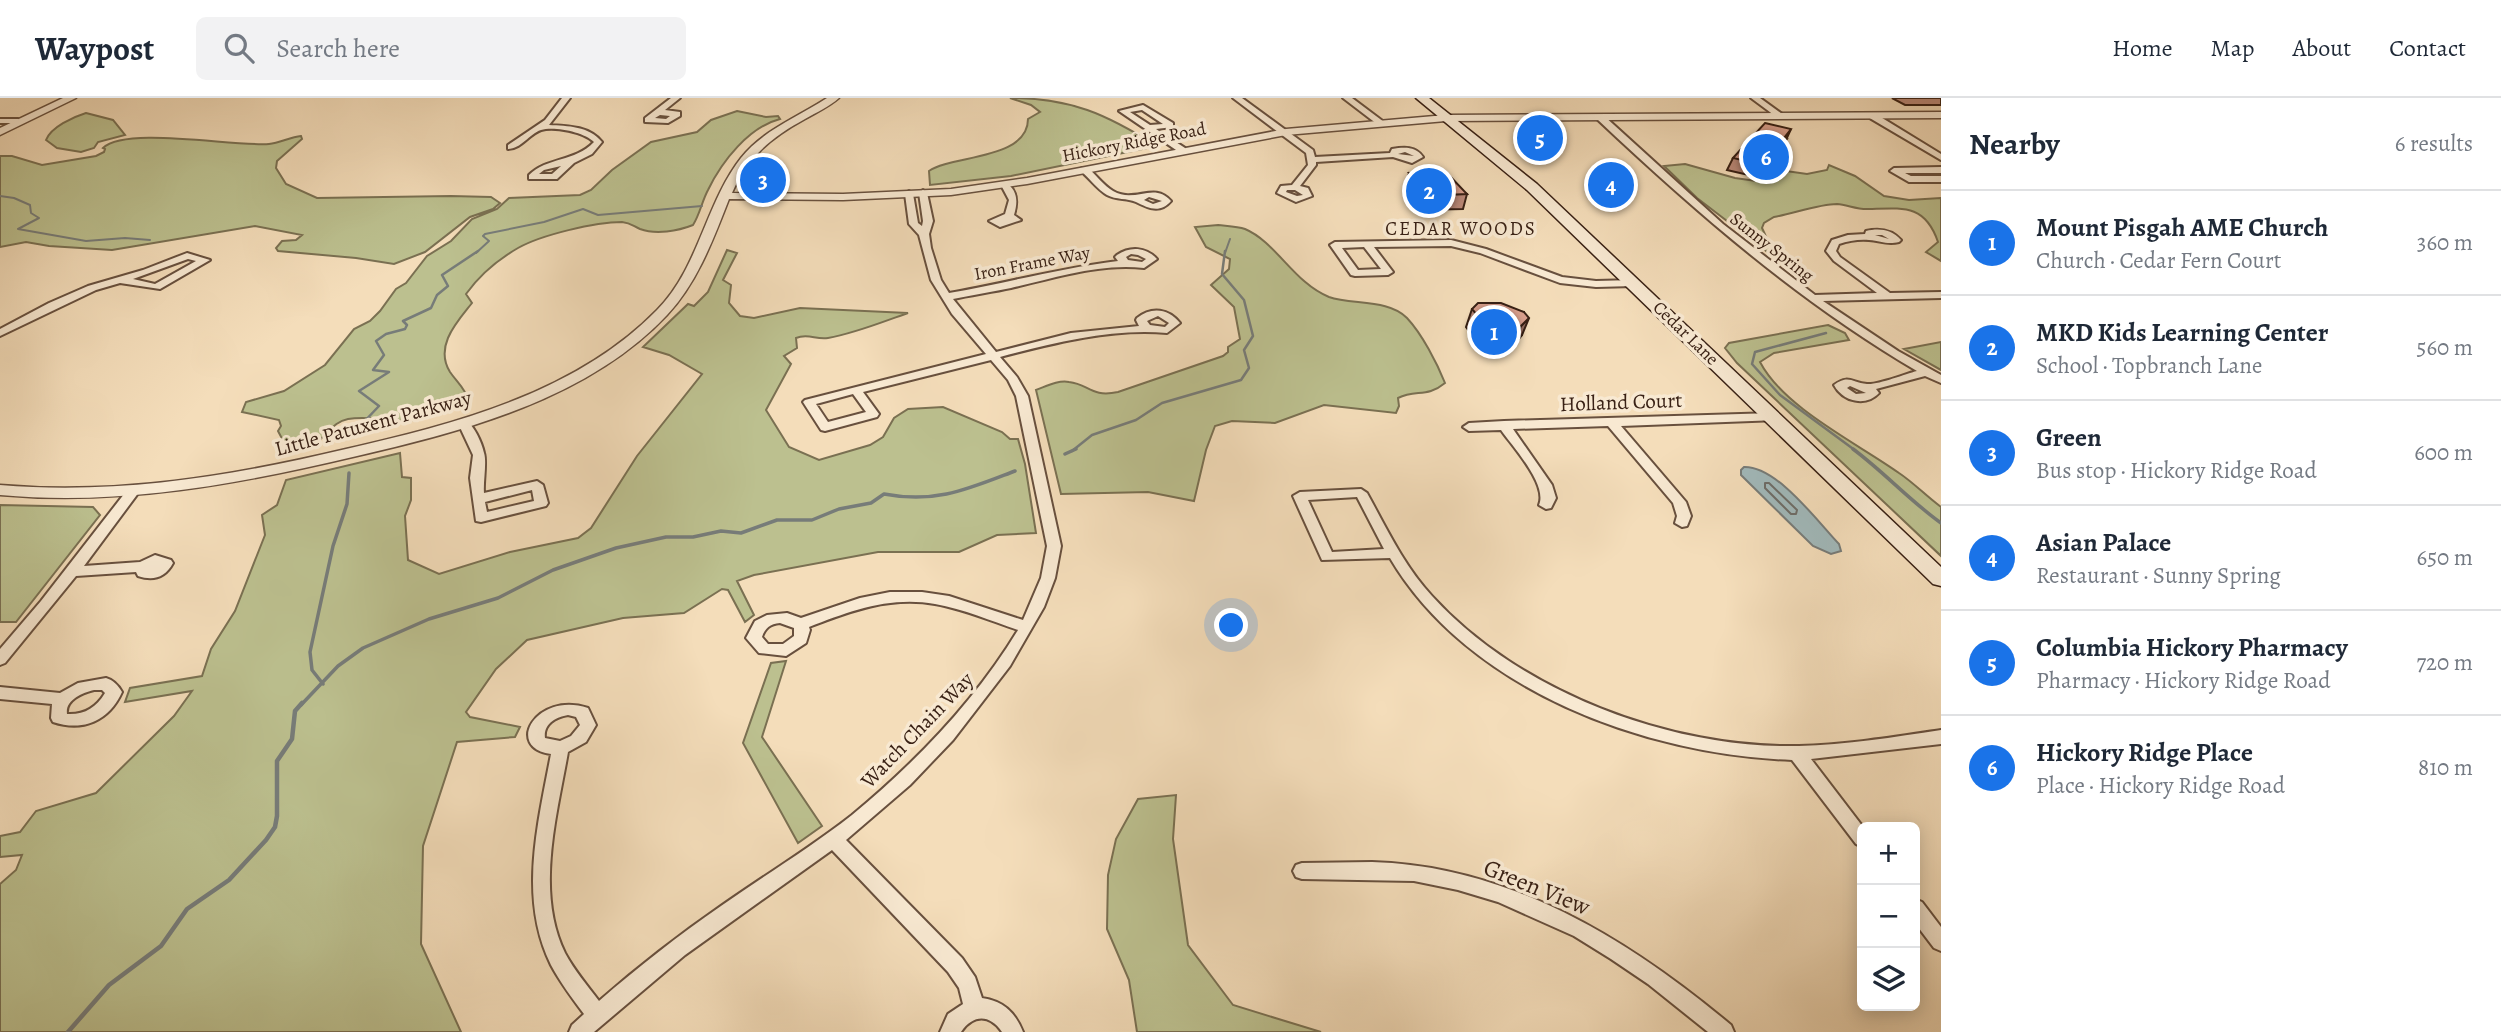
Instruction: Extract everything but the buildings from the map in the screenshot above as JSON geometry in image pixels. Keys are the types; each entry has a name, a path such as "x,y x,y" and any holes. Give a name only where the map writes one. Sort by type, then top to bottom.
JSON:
{"main road":[{"name":"Cedar Lane","path":"1422,98 1517,174 1774,416 1941,579"}],"street":[{"path":"0,132 18,121 71,98"},
{"path":"511,147 557,114 566,98"},
{"path":"657,112 677,98"},
{"name":"Little Patuxent Parkway","path":"811,98 836,99"},
{"path":"1227,99 1238,98 1307,147 1313,160 1309,170 1294,187"},
{"path":"1347,98 1380,122"},
{"path":"1755,98 1781,116"},
{"name":"Little Patuxent Parkway","path":"0,490 85,494 133,492 256,474 425,435 464,423 552,387 599,361 648,327 683,287 739,168 765,139 802,114 836,99"},
{"path":"1149,128 1170,124 1143,107 1123,111 1182,150"},
{"path":"1871,115 1941,158"},
{"name":"Hickory Ridge Road","path":"727,192 794,197 880,195 1006,185 1286,132 1380,122 1446,118 1941,115"},
{"name":"Sunny Spring","path":"1601,117 1699,210 1812,298 1867,338 1941,380"},
{"path":"0,121 18,121"},
{"path":"542,127 582,131 597,138 597,145 572,161"},
{"path":"1313,160 1393,155"},
{"path":"1085,170 1106,191 1139,200"},
{"path":"1941,170 1894,171 1909,179 1941,179"},
{"path":"1006,185 1014,197 1009,216"},
{"name":"Hickory Ridge Road","path":"727,192 836,190 880,195"},
{"name":"Watch Chain Way","path":"579,1032 692,937 833,839 909,773 967,714 1027,627 1041,601 1052,565 1051,526 1021,396 1013,379 945,296 930,263 924,234 928,221 923,193"},
{"name":"Watch Chain Way","path":"909,194 914,224 924,234"},
{"path":"714,221 743,203 794,197"},
{"path":"1871,237 1835,242 1831,251 1837,259 1886,296"},
{"path":"1367,244 1388,272 1354,273 1335,245 1367,244 1451,243 1472,248 1544,275 1573,282 1634,283"},
{"path":"0,333 64,300 187,256 205,260 156,286 121,280"},
{"name":"Iron Frame Way","path":"945,296 1010,285 1069,270 1125,263"},
{"path":"1812,298 1941,295"},
{"path":"856,390 873,414 825,427 809,402 993,355 1071,336 1146,328"},
{"path":"1867,388 1926,372"},
{"name":"Holland Court","path":"1469,426 1774,416"},
{"path":"1611,422 1679,502 1684,516 1682,523"},
{"path":"464,423 477,449 478,499"},
{"path":"1503,425 1546,485 1549,498 1546,505"},
{"path":"0,659 24,633 133,492"},
{"path":"1393,553 1327,556 1300,496 1361,493 1393,553 1429,603 1464,636 1551,693 1633,725 1676,737 1739,749 1797,753 1941,737"},
{"path":"73,571 143,567"},
{"path":"800,624 864,602 914,597 952,604 1027,627"},
{"path":"0,693 63,699"},
{"path":"560,748 545,845 543,904 554,951 598,1015"},
{"path":"1797,753 1857,832"},
{"path":"833,839 955,965 968,984 974,1008"},
{"name":"Green View","path":"1302,871 1380,870 1414,873 1467,884 1516,900 1591,934 1628,957 1664,982 1724,1032"},
{"path":"1920,915 1941,942"},
{"path":"950,1032 959,1016 974,1008 996,1010 1010,1024 1013,1032"}],"green space":[{"path":"1010,98 1052,101 1087,110 1121,125 1157,146 1011,176 930,185 929,171 1003,149 1016,142 1025,132 1028,119 1040,112 1031,105"},
{"path":"737,111 766,117 778,116 780,119 747,137 729,157 708,190 693,225 653,232 622,222 568,230 518,248 477,281 466,294 472,303 449,335 445,353 450,372 467,396 465,404 420,419 348,419 335,425 311,446 289,452 278,431 281,426 279,420 242,412 246,402 284,391 325,365 354,329 370,321 380,311 396,289 406,283 427,256 451,241 472,219 497,209 509,198 580,195 591,190 612,170 651,142 697,132 711,120"},
{"path":"86,113 113,120 125,135 98,142 94,148 81,152 57,148 46,140 57,127"},
{"path":"301,136 302,139 277,161 276,168 286,184 317,198 491,197 500,203 493,209 470,217 425,252 394,264 278,251 276,248 282,241 296,240 302,235 255,226 112,250 26,242 0,247 0,156 12,156 42,165 96,156 104,152 103,148 115,142 134,139 269,144"},
{"path":"1685,164 1735,178 1770,183 1774,177 1773,172 1779,170 1807,174 1827,170 1829,165 1855,176 1884,196 1909,200 1941,198 1941,261 1926,252 1938,242 1927,221 1919,215 1902,209 1865,209 1837,204 1774,217 1764,223 1762,228 1770,245 1779,254 1774,257 1697,198 1664,166"},
{"path":"1218,225 1242,228 1256,235 1305,282 1329,297 1380,305 1399,312 1424,340 1445,383 1427,392 1398,398 1396,413 1324,405 1275,423 1232,421 1215,426 1206,450 1194,501 1148,492 1061,494 1036,390 1065,382 1076,383 1096,392 1118,392 1223,356 1228,352 1228,347 1240,339 1234,307 1211,285 1229,269 1230,259 1206,247 1195,227"},
{"path":"727,250 737,253 723,280 731,285 729,303 740,316 754,318 800,308 908,313 838,336 796,338 797,348 784,356 791,364 766,410 789,447 819,460 870,445 883,437 894,418 908,409 943,407 1002,432 1010,439 1018,439 1025,464 1036,533 997,535 959,552 878,552 754,575 737,581 754,615 745,622 728,590 722,589 684,613 623,618 527,640 496,669 466,712 470,717 520,727 515,737 457,742 423,846 421,944 461,1032 0,1032 0,884 16,870 22,855 0,857 0,836 20,832 36,811 96,793 174,716 192,691 125,702 130,688 202,676 211,649 235,611 265,535 262,515 277,505 286,480 400,453 402,477 411,478 411,500 405,516 408,560 439,574 510,552 578,538 591,528 637,456 702,374 669,355 643,347 688,304 694,306 708,292"},
{"path":"1828,325 1845,333 1849,340 1774,353 1760,362 1771,379 1803,409 1904,477 1941,507 1941,556 1737,363 1725,348 1729,343"},
{"path":"1941,342 1941,370 1904,349"},
{"path":"0,505 93,507 100,515 16,622 0,622"},
{"path":"786,661 762,737 822,826 798,843 743,743 771,663"},
{"path":"1176,795 1173,839 1188,945 1233,1005 1321,1032 1137,1032 1129,980 1107,929 1108,875 1116,839 1138,799"}],"water":[{"path":"1744,467 1770,475 1796,496 1839,544 1841,551 1831,554 1813,546 1741,475"}],"waterway":[{"path":"0,196 14,198 30,205 31,213 39,218 18,229 86,241 125,238 150,240"},
{"path":"476,253 489,241 483,236 485,234 544,222 583,209 598,215 702,206"},
{"path":"1225,253 1230,239"},
{"path":"354,437 360,426 379,406 359,391 389,372 373,370 384,355 376,341 386,334 405,329 407,325 403,321 431,308 437,295 448,286 442,275 478,251"},
{"path":"1073,451 1092,435 1136,420 1162,403 1241,380 1249,368 1244,350 1253,336 1244,300 1222,274 1225,251"},
{"path":"1826,333 1755,352 1752,364 1780,395 1856,451"},
{"path":"1853,449 1941,523"},
{"path":"1065,454 1073,451"},
{"path":"322,683 338,666 363,648 429,619 498,598 553,570 616,548 666,537 693,537 721,531 741,533 777,520 812,520 839,509 871,503 884,494 903,497 936,496 967,489 1015,471"},
{"path":"322,683 312,670 310,652 333,546 347,504 349,473"},
{"path":"301,705 322,683"},
{"path":"68,1032 109,985 161,946 187,909 229,880 266,840 275,827 277,816 277,761 292,739 295,711 302,703"}],"place":[{"name":"Columbia Hickory Pharmacy","path":"1540,138"},
{"name":"Hickory Ridge Place","path":"1766,157"},
{"name":"Green","path":"763,180"},
{"name":"Asian Palace","path":"1611,185"},
{"name":"MKD Kids Learning Center","path":"1429,191"},
{"name":"Mount Pisgah AME Church","path":"1494,332"}],"district":[{"name":"CEDAR WOODS","path":"1461,229"}]}
